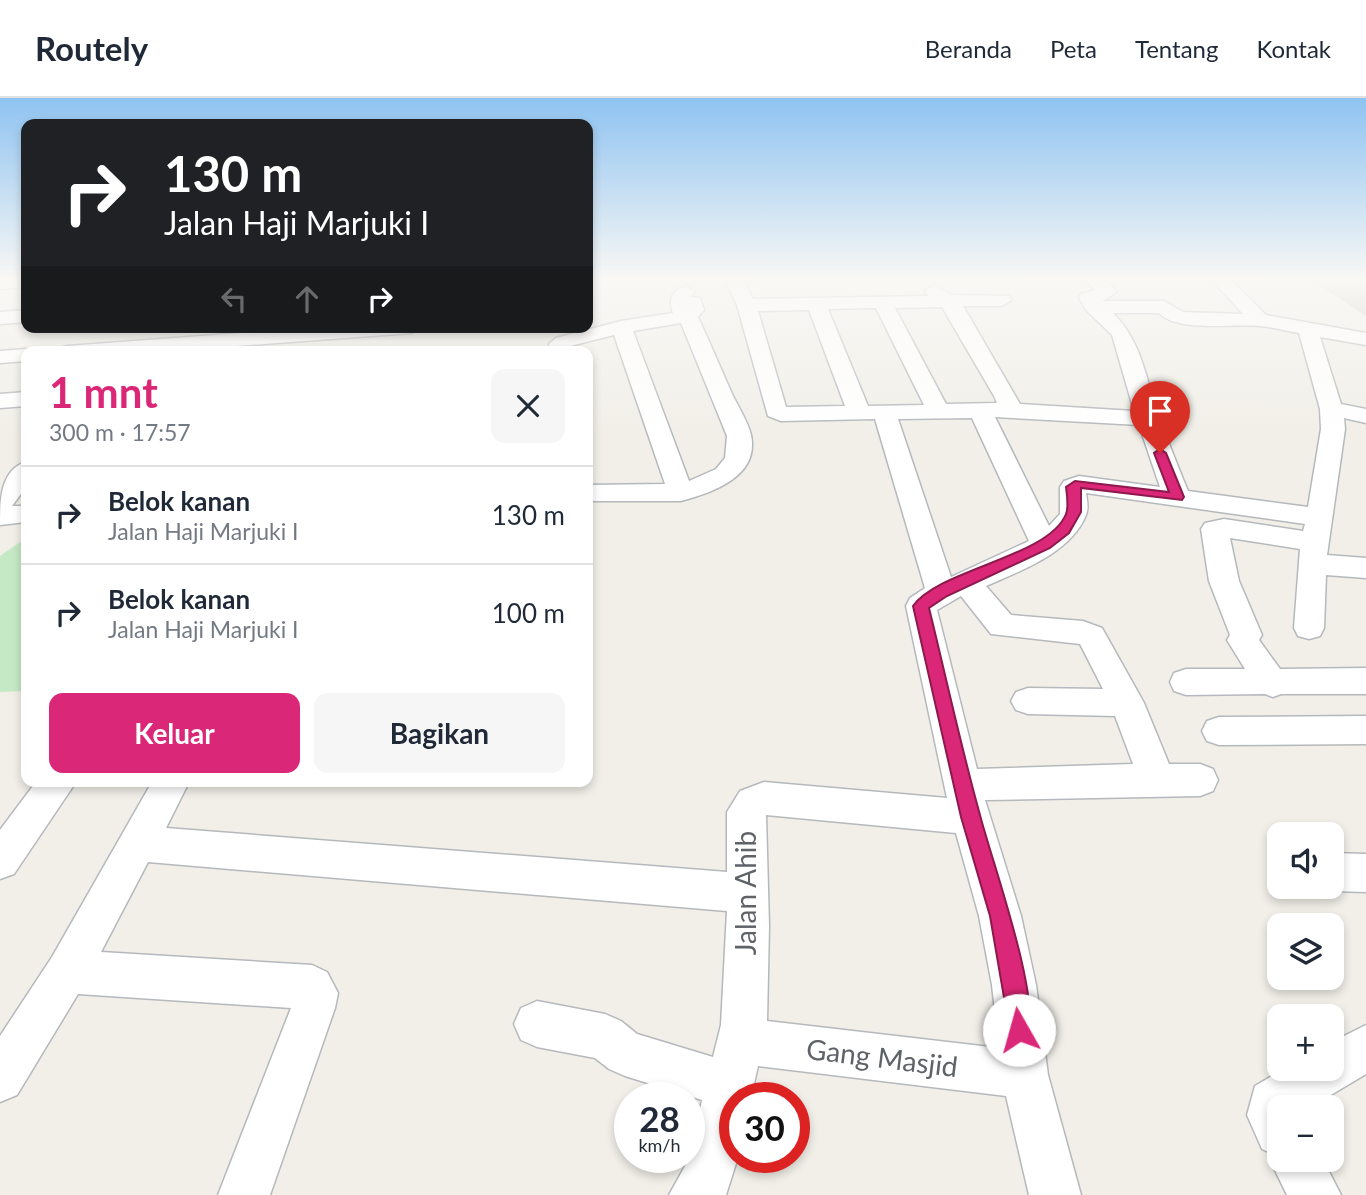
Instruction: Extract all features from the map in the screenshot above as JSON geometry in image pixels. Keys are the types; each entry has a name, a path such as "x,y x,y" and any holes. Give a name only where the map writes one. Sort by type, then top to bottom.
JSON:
{"street":[{"path":"559,346 563,342 605,331"},
{"path":"623,331 681,493"},
{"path":"593,487 681,493 704,486 723,475 734,463 740,446 739,436 694,331"},
{"path":"754,331 776,411 786,415 1011,410 1148,419"},
{"path":"830,331 872,413 953,587 1002,626 1083,632 1091,636 1127,703 1157,779"},
{"path":"897,331 939,412"},
{"path":"967,331 1011,410"},
{"path":"1120,331 1177,497"},
{"path":"1308,331 1331,409 1333,429 1316,541 1309,628"},
{"path":"1328,331 1366,339"},
{"path":"170,346 363,333"},
{"path":"0,358 21,356"},
{"path":"0,401 21,399"},
{"path":"1331,409 1366,416"},
{"path":"980,411 1040,536"},
{"path":"0,504 21,477"},
{"path":"1055,1195 1025,1075 1014,985 1000,916 967,801 921,606 953,587 1045,544 1064,530 1074,512 1073,487 1079,484 1177,497 1316,541 1366,568"},
{"path":"0,516 21,514"},
{"path":"1273,684 1254,660 1243,640 1246,635 1224,580 1215,529 1316,541"},
{"path":"1186,682 1273,684 1366,681"},
{"path":"1028,701 1127,703"},
{"path":"1219,732 1366,730"},
{"path":"967,801 1157,779 1200,780"},
{"path":"0,861 54,787"},
{"path":"0,1078 67,971 168,787"},
{"name":"Jalan Ahib","path":"729,1082 744,1025 748,892 746,812 753,803 764,798 967,801"},
{"path":"136,843 748,892"},
{"path":"1344,873 1366,873"},
{"path":"67,971 312,987 316,993 313,1008 244,1195"},
{"path":"537,1024 605,1037 625,1053 722,1082"},
{"name":"Gang Masjid","path":"739,1041 1025,1075"},
{"path":"1344,1061 1366,1048"},
{"path":"1286,1095 1310,1081"},
{"name":"Jalan Ahib","path":"695,1195 704,1187 708,1177 719,1128"},
{"path":"1302,1172 1315,1195"}],"green space":[{"path":"21,541 21,691 0,692 0,556"}],"route":[{"path":"1019,1030 1014,985 1000,916 971,817 921,606 942,592 1045,544 1064,530 1074,512 1073,487 1079,484 1177,497 1160,453"}]}
